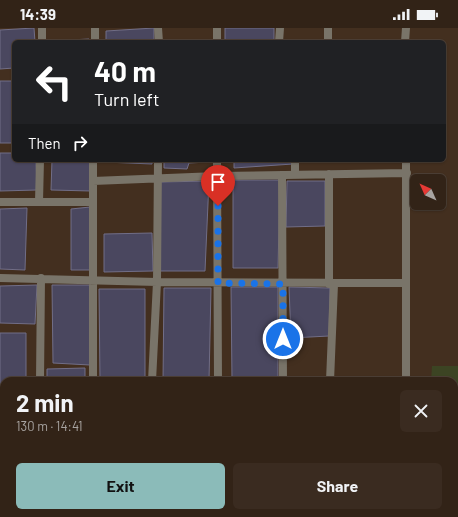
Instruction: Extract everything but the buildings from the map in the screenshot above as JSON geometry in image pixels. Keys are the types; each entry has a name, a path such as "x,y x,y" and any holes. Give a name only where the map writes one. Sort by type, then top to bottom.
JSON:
{"street":[{"path":"42,28 42,40"},
{"path":"95,28 95,40"},
{"path":"158,28 159,40"},
{"path":"217,28 217,40"},
{"path":"280,28 280,40"},
{"path":"328,28 328,40"},
{"path":"406,28 406,40"},
{"path":"39,202 40,162"},
{"path":"93,377 94,162"},
{"path":"152,377 157,282 158,162"},
{"path":"217,162 218,377"},
{"path":"295,162 295,175"},
{"path":"406,162 406,377"},
{"path":"93,181 217,176 407,172"},
{"path":"329,174 331,284 330,377"},
{"path":"282,175 283,377"},
{"path":"0,202 93,202"},
{"path":"0,278 283,284 406,283"},
{"path":"40,278 40,377"}],"green space":[{"path":"432,366 458,366 458,377 431,377"}],"route":[{"path":"218,206 218,283 283,284 283,339"}]}
